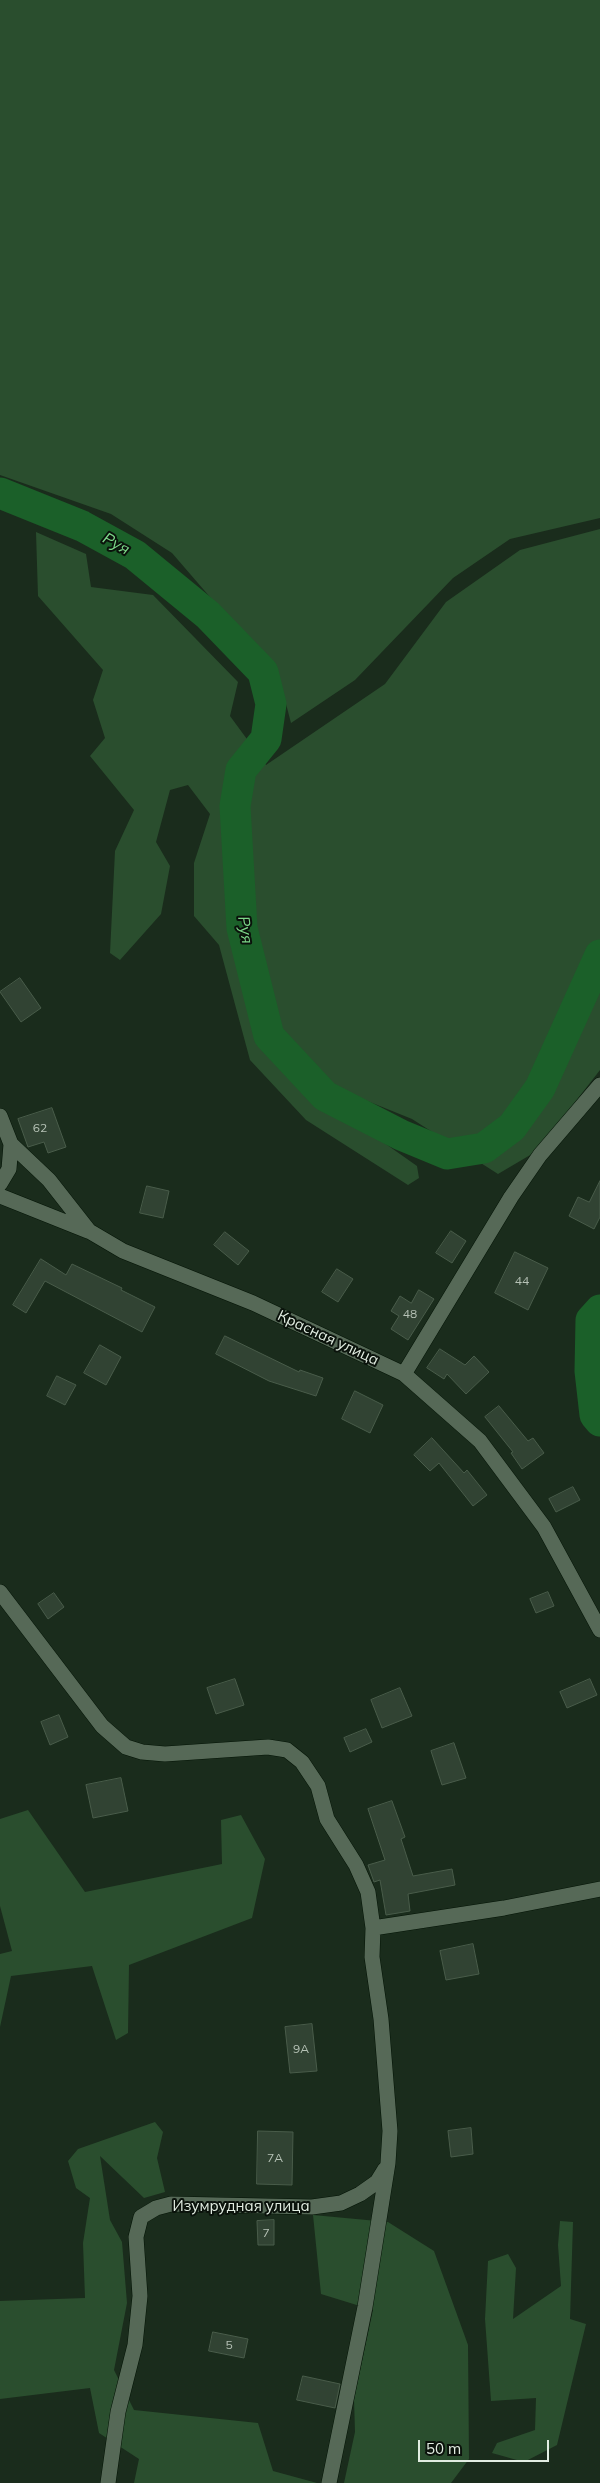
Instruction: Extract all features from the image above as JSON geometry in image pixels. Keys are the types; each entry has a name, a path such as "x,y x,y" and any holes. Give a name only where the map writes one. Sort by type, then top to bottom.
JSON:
{"street":[{"path":"404,1374 510,1197 540,1155 600,1085"},
{"name":"Красная улица","path":"0,1116 11,1144 49,1180 89,1231 123,1251 253,1303 404,1374 480,1441 544,1527 600,1630"},
{"path":"0,1184 8,1169 11,1144"},
{"path":"2,1200 89,1231"},
{"path":"0,1592 102,1726 126,1747 142,1752 165,1754 268,1748 287,1750 302,1762 318,1786 327,1819 356,1865 368,1892 373,1928 372,1956 381,2019 390,2131 388,2163 365,2307 329,2483"},
{"path":"373,1928 504,1908 600,1890"},
{"name":"Изумрудная улица","path":"108,2483 118,2412 135,2345 140,2296 136,2237 140,2217 156,2208 171,2204 312,2207 341,2203 360,2194 377,2182 388,2163"}],"green space":[{"path":"0,0 600,0 600,518 510,539 453,578 355,680 291,723 279,677 172,553 111,514 0,475"},
{"path":"600,529 600,1070 537,1151 498,1174 412,1119 350,1094 347,1112 373,1135 417,1166 419,1178 408,1185 306,1120 250,1060 219,945 194,916 194,863 210,814 188,785 170,790 156,842 170,866 161,914 120,960 110,953 115,851 134,810 90,756 105,738 93,700 103,670 38,596 36,532 86,554 91,587 153,595 238,682 230,716 266,765 385,684 446,602 520,550"},
{"path":"28,1810 85,1892 222,1864 221,1820 241,1815 265,1859 252,1918 129,1965 128,2033 116,2040 92,1966 11,1976 0,2027 0,1954 12,1951 0,1906 0,1819"},
{"path":"155,2122 163,2132 157,2158 165,2192 144,2198 100,2156 110,2220 122,2242 127,2303 114,2370 134,2410 258,2423 273,2471 317,2483 134,2483 139,2459 99,2433 90,2388 0,2399 0,2301 85,2298 83,2243 90,2198 76,2188 68,2161 78,2149"},
{"path":"313,2215 388,2222 434,2251 468,2345 469,2459 451,2483 344,2483 355,2432 354,2399 373,2310 321,2294"},
{"path":"560,2221 573,2222 570,2319 586,2324 557,2445 524,2462 492,2453 497,2443 535,2430 536,2398 491,2401 485,2319 488,2261 508,2254 516,2268 513,2319 561,2286 558,2245"}],"building":[{"path":"20,978 41,1008 21,1022 0,992"},
{"path":"52,1108 66,1147 48,1153 44,1142 28,1147 18,1119"},
{"path":"600,1181 600,1217 594,1229 569,1216 578,1197 589,1202"},
{"path":"147,1186 169,1191 163,1218 140,1213"},
{"path":"451,1231 466,1241 452,1263 436,1253"},
{"path":"225,1232 249,1251 238,1265 214,1245"},
{"path":"515,1252 548,1268 528,1310 495,1293"},
{"path":"41,1259 66,1275 72,1264 122,1288 121,1290 155,1307 142,1332 45,1281 26,1313 13,1305"},
{"path":"337,1269 353,1279 338,1302 322,1292"},
{"path":"419,1290 434,1299 408,1340 391,1329 399,1316 391,1311 400,1296 411,1303"},
{"path":"225,1336 299,1372 300,1370 323,1378 316,1396 269,1381 216,1354"},
{"path":"100,1345 121,1357 106,1385 84,1373"},
{"path":"440,1349 465,1365 474,1356 489,1372 466,1394 447,1374 444,1379 427,1368"},
{"path":"57,1376 76,1385 65,1405 47,1396"},
{"path":"355,1391 383,1405 370,1433 342,1419"},
{"path":"499,1406 528,1441 533,1438 544,1453 522,1469 511,1453 513,1452 485,1417"},
{"path":"432,1438 464,1473 467,1470 487,1495 473,1506 439,1463 430,1471 414,1455"},
{"path":"573,1487 580,1500 556,1512 549,1499"},
{"path":"548,1592 554,1606 536,1613 530,1599"},
{"path":"54,1593 64,1607 48,1619 38,1604"},
{"path":"235,1679 244,1705 216,1714 207,1688"},
{"path":"590,1679 597,1695 567,1708 560,1692"},
{"path":"400,1688 412,1716 382,1728 371,1700"},
{"path":"59,1715 68,1737 50,1745 41,1722"},
{"path":"366,1729 372,1742 350,1752 344,1738"},
{"path":"454,1743 466,1778 442,1785 431,1751"},
{"path":"121,1778 128,1811 93,1818 86,1785"},
{"path":"392,1801 405,1837 401,1839 413,1876 452,1869 455,1885 408,1894 410,1911 386,1915 380,1880 374,1882 368,1865 385,1860 368,1809"},
{"path":"473,1944 479,1974 446,1980 440,1951"},
{"path":"312,2024 317,2071 290,2073 285,2027"},
{"path":"471,2128 473,2154 451,2157 448,2131"},
{"path":"258,2131 293,2132 292,2185 257,2184"},
{"path":"274,2220 274,2245 258,2245 257,2221"},
{"path":"213,2332 248,2339 244,2358 209,2351"},
{"path":"303,2376 340,2384 335,2408 297,2400"}],"waterway":[{"name":"Руя","path":"0,493 82,526 135,555 208,615 263,672 271,704 266,739 241,770 235,806 242,928 269,1036 325,1096 401,1135 447,1154 484,1148 512,1127 540,1088 600,955"},
{"name":"Руя","path":"600,1310 591,1320 590,1371 595,1415 600,1421"}]}
